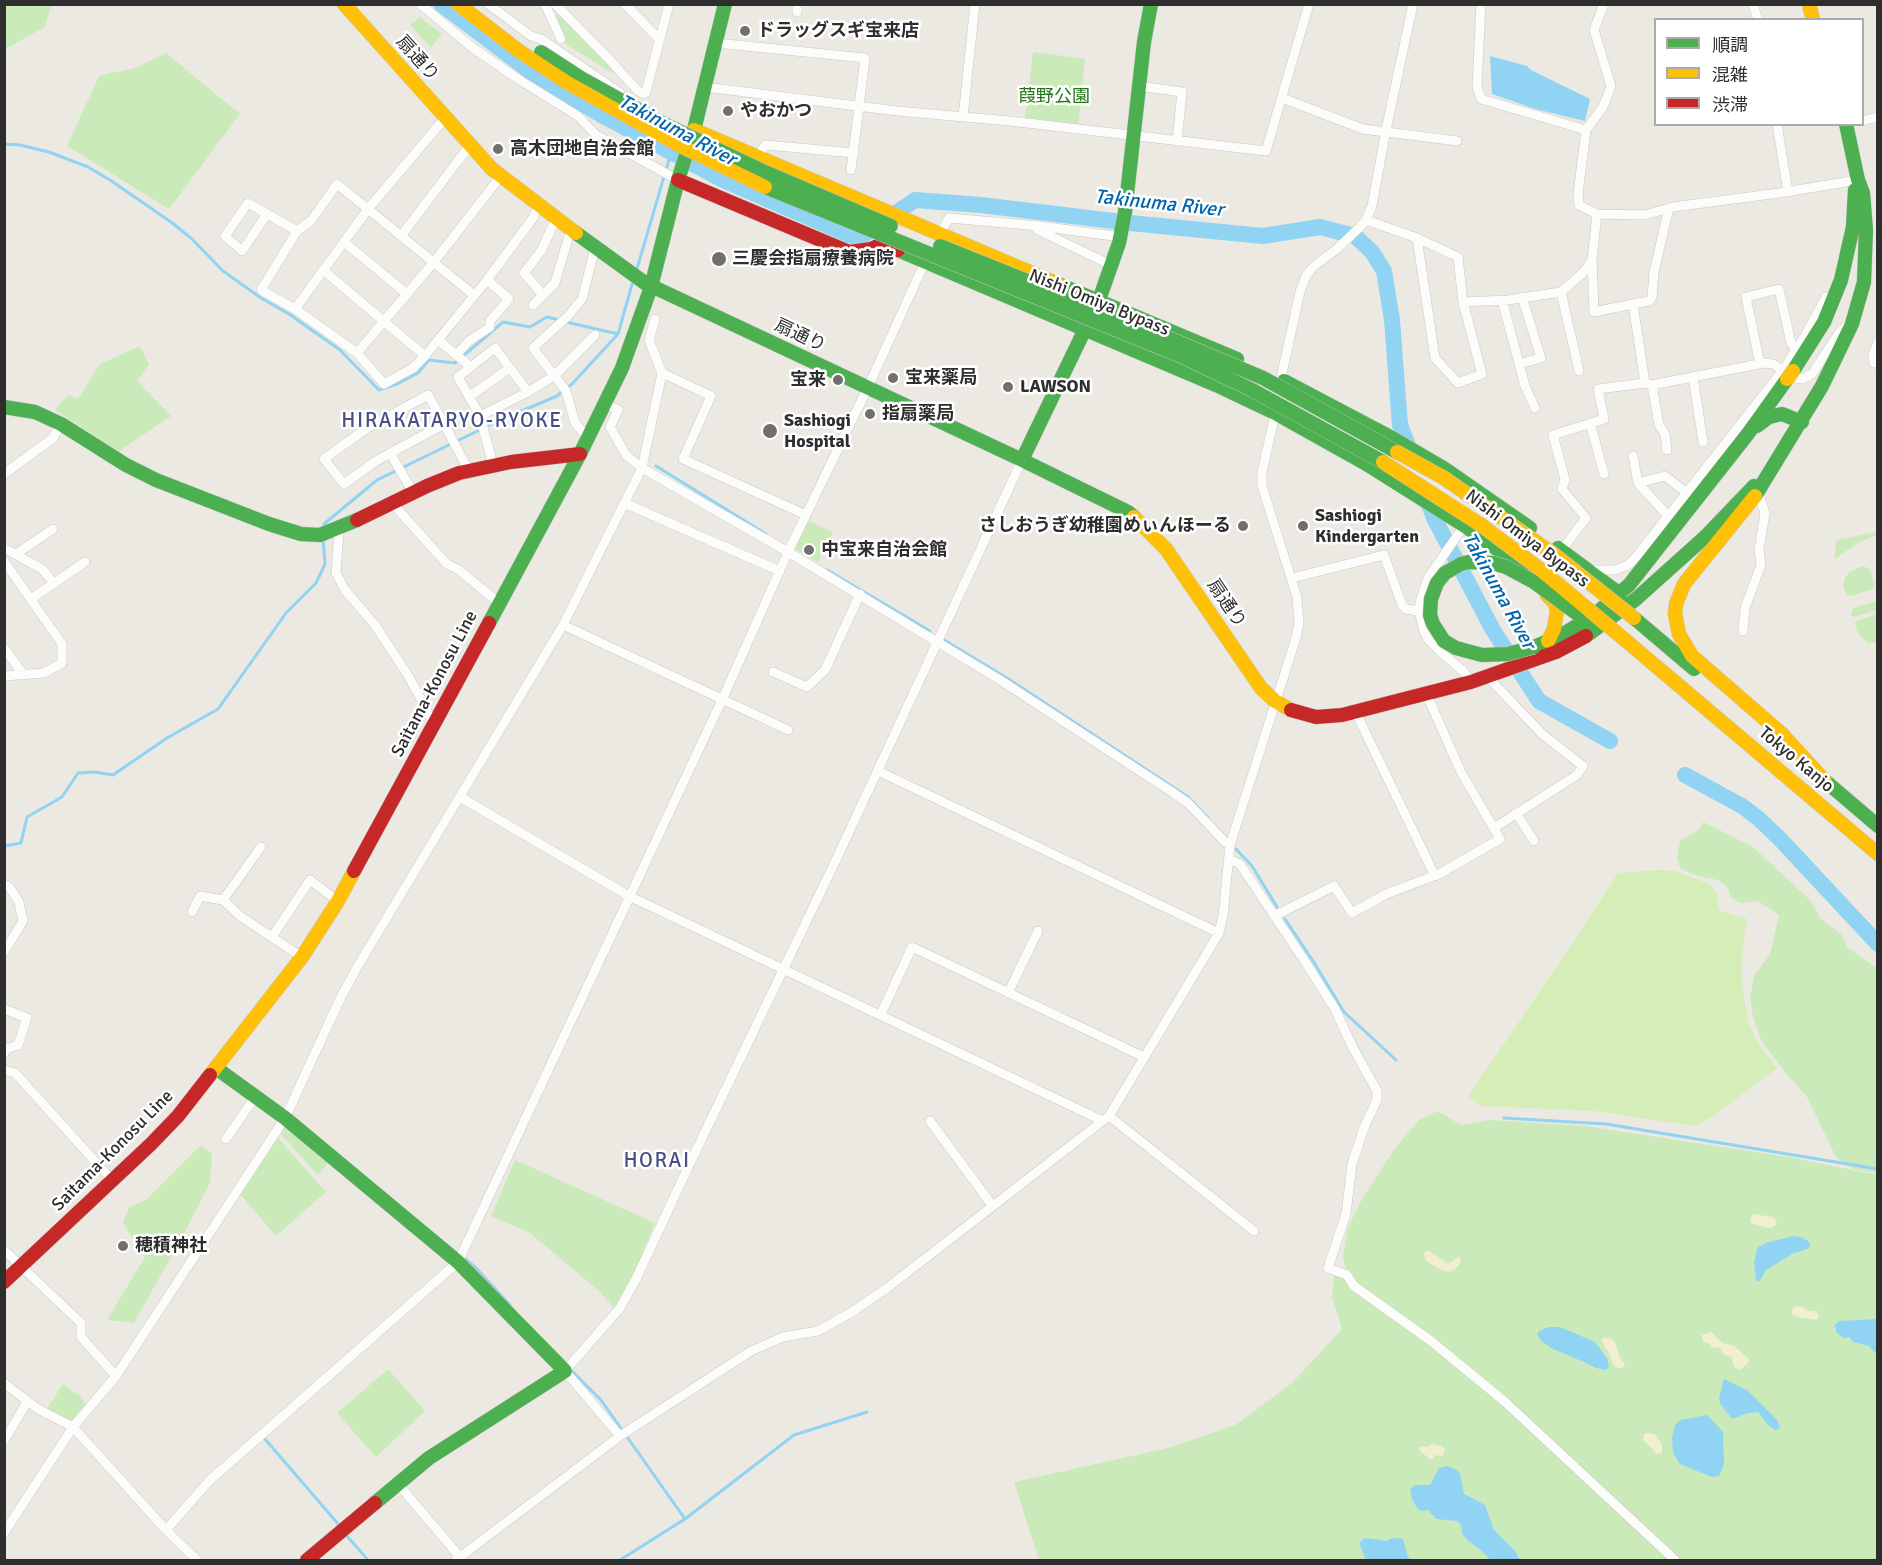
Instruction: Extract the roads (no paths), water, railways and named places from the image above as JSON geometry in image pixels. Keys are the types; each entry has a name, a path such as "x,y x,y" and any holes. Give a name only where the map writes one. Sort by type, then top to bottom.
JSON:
{"main road":[{"name":"扇通り","path":"344,4 500,177 651,287 868,387 1128,512 1145,526 1170,556 1251,673 1275,701"},
{"name":"Nishi Omiya Bypass","path":"458,4 519,51 566,82 644,128 749,180 1181,356 1252,390 1365,450 1481,525 1541,570 1616,637"},
{"name":"Nishi Omiya Bypass","path":"474,4 581,78 705,144 901,231 1109,313 1263,378 1444,478 1552,553 1703,671"},
{"name":"Saitama-Konosu Line","path":"4,1282 171,1122 302,957 338,901 588,438 634,336 651,287 726,4"},
{"path":"1022,460 1086,328 1113,266 1122,234 1144,42 1151,4"},
{"path":"1275,701 1290,710 1316,717 1329,717 1505,672 1534,654 1548,641 1593,616 1620,594 1674,519 1747,435 1852,280 1865,231 1863,193 1846,126"},
{"path":"694,130 1213,347 1281,379 1430,460 1483,494 1620,594"},
{"path":"679,177 849,252 871,249 880,245 889,246 1086,328 1275,413 1368,465 1462,530 1515,562 1555,603 1556,619 1548,641"},
{"path":"1703,671 1679,634 1676,624 1676,604 1691,573 1758,492 1822,386 1852,324 1852,280 1865,231"},
{"path":"4,407 34,412 61,424 126,465 156,480 301,534 320,535 339,529 413,492 459,473 493,465 579,454"},
{"path":"1747,435 1763,421 1782,414 1802,422"},
{"path":"1616,637 1534,582 1499,565 1480,562 1461,564 1445,573 1437,583 1431,599 1430,615 1444,641 1456,648 1482,656 1534,654 1581,639 1594,631 1636,599 1705,537 1783,452"},
{"path":"1581,639 1625,599 1645,574 1674,519"},
{"name":"Tokyo Kanjo","path":"1616,637 1666,673 1878,854"},
{"name":"Tokyo Kanjo","path":"1703,671 1782,734 1825,781 1878,826"},
{"path":"216,1068 285,1118 458,1262 565,1371 429,1458 307,1560"}],"street":[{"path":"420,4 473,48 518,80 578,116 596,135 679,177"},
{"path":"488,4 531,36 541,39 616,88 625,97 694,130"},
{"path":"545,4 561,39"},
{"path":"555,4 638,91 644,94 669,4"},
{"path":"625,4 659,39"},
{"path":"963,117 975,4"},
{"path":"705,87 1266,151 1310,4"},
{"path":"398,1484 458,1559 620,1436 751,1351 783,1337 819,1331 852,1312 887,1288 1106,1118 1219,933 1223,916 1230,845 1299,623 1297,597 1292,578 1262,486 1264,462 1281,379 1306,276 1314,266 1338,248 1364,223 1372,206 1413,4"},
{"path":"1481,4 1477,86 1481,99 1586,130"},
{"path":"1604,4 1594,30 1611,86 1603,106 1586,130 1578,194 1580,205 1597,214 1645,215 1669,208 1858,180"},
{"path":"716,43 865,58 851,170"},
{"path":"1139,87 1182,92 1177,141"},
{"path":"1282,99 1363,129 1386,130 1456,141"},
{"path":"294,309 368,209 445,118"},
{"path":"1777,126 1788,192"},
{"path":"759,159 766,145 854,153"},
{"path":"401,236 470,146"},
{"path":"357,353 434,262 500,177"},
{"path":"474,295 337,184 311,221 297,231 261,290 294,309 357,353 384,384 413,368 425,356 487,280 533,218 538,206"},
{"path":"267,214 242,251 225,236 248,203 297,231"},
{"path":"1597,214 1592,260 1594,312 1649,301 1652,297 1654,272 1669,208"},
{"path":"940,234 949,218 1122,234"},
{"path":"543,295 524,273 542,251 556,219"},
{"path":"1364,223 1417,238 1458,257 1463,302 1482,374 1458,383 1435,358 1417,238"},
{"path":"1034,225 1038,230 1113,266"},
{"path":"533,305 555,283 571,229"},
{"path":"344,242 407,294"},
{"path":"588,438 575,423 566,391 533,348 568,316 582,299 596,248"},
{"path":"1463,302 1502,300 1561,291 1584,272 1592,260"},
{"path":"166,1530 208,1481 458,1262 925,262"},
{"path":"323,270 425,356"},
{"path":"456,355 469,341 489,327 490,321 508,299 487,280"},
{"path":"1587,569 1615,570 1628,565 1674,519 1687,493 1788,373 1796,350 1819,312 1831,285 1852,280"},
{"path":"1760,364 1746,297 1779,289 1791,343 1796,350"},
{"path":"1561,291 1579,371"},
{"path":"1519,364 1541,358 1522,297"},
{"path":"1502,300 1525,386 1535,408"},
{"path":"1633,304 1648,384 1659,425 1665,434 1667,450"},
{"path":"4,1533 73,1427 116,1376 285,1118 341,997 563,625 642,468 662,373 649,340 655,319"},
{"path":"1561,551 1586,518 1562,489 1565,480 1553,435 1604,419 1598,389 1648,384 1760,364 1773,364 1796,378 1803,379 1812,374 1839,333 1852,324"},
{"path":"480,416 554,376 595,334"},
{"path":"438,340 471,367"},
{"path":"1878,342 1873,355 1874,363 1878,364"},
{"path":"493,465 480,416 458,377 495,348 528,392"},
{"path":"470,396 510,368"},
{"path":"662,373 711,396 683,459 806,515"},
{"path":"1693,377 1703,442"},
{"path":"444,424 390,453 344,484 324,459 367,428 428,395 444,424 469,471"},
{"path":"605,403 618,410 610,427 626,455 642,468 937,640 1188,803 1230,845"},
{"path":"1590,423 1604,474"},
{"path":"4,474 52,438 61,424"},
{"path":"390,453 413,492"},
{"path":"1633,456 1638,483 1674,519"},
{"path":"620,1436 565,1371 620,1308 636,1279 878,771 1022,460"},
{"path":"1638,483 1665,476 1687,493"},
{"path":"1743,631 1745,608 1761,565 1759,550 1765,513 1758,492"},
{"path":"1472,682 1428,639 1419,611 1428,578 1442,561 1483,494"},
{"path":"392,503 447,564 459,570 499,603"},
{"path":"624,503 780,571"},
{"path":"16,554 53,529"},
{"path":"339,529 336,573 345,590 375,625 409,677 434,724"},
{"path":"4,548 42,569 54,583"},
{"path":"1292,578 1384,555 1402,605 1406,609 1419,611"},
{"path":"4,561 62,644 62,663 44,673 4,676"},
{"path":"31,599 85,562"},
{"path":"773,672 807,687 825,670 860,594"},
{"path":"563,625 788,730"},
{"path":"4,648 24,675"},
{"path":"1488,677 1542,734 1583,766 1577,775 1494,828"},
{"path":"1274,916 1334,886 1352,913 1386,894 1435,876 1500,839 1461,772 1426,693"},
{"path":"1355,711 1435,876"},
{"path":"878,771 1219,933"},
{"path":"460,797 629,896 1106,1118 1254,1231"},
{"path":"1516,813 1534,841"},
{"path":"223,900 261,847"},
{"path":"1229,859 1240,864 1335,1009 1377,1091 1377,1100 1365,1125 1352,1164 1346,1214 1328,1268 1347,1275 1354,1286 1414,1328 1504,1401 1675,1560"},
{"path":"272,937 309,880 338,901"},
{"path":"4,884 10,888 19,902 23,921 4,952"},
{"path":"192,912 200,896 223,900 240,916 302,957"},
{"path":"1008,993 1038,931"},
{"path":"880,1014 912,947 1144,1057"},
{"path":"4,1009 27,1018 18,1045 6,1049 4,1054"},
{"path":"4,1070 15,1073 112,1180"},
{"path":"226,1139 255,1097"},
{"path":"930,1120 992,1205"},
{"path":"4,1250 81,1323 81,1337 116,1376"},
{"path":"4,1383 27,1402 73,1427 166,1530 197,1560"},
{"path":"4,1441 27,1402"}],"water":[{"path":"1490,56 1527,66 1590,99 1585,121 1535,109 1492,94"},
{"path":"1793,1236 1808,1241 1809,1248 1792,1254 1766,1270 1759,1282 1756,1280 1754,1263 1757,1248 1766,1243"},
{"path":"1877,1319 1877,1355 1869,1346 1853,1342 1849,1337 1843,1338 1836,1332 1835,1325 1839,1321"},
{"path":"1549,1327 1560,1327 1595,1342 1607,1358 1609,1367 1606,1370 1596,1368 1553,1349 1541,1341 1537,1334"},
{"path":"1724,1379 1747,1390 1777,1420 1780,1427 1776,1430 1769,1426 1758,1412 1732,1419 1720,1403 1719,1397"},
{"path":"1707,1415 1723,1432 1724,1464 1719,1476 1712,1477 1680,1464 1673,1452 1672,1437 1675,1425 1680,1420"},
{"path":"1446,1466 1460,1473 1464,1494 1485,1505 1494,1530 1515,1551 1520,1560 1490,1560 1467,1540 1457,1521 1436,1519 1428,1510 1421,1511 1417,1508 1410,1489 1415,1485 1430,1485 1439,1468"},
{"path":"1365,1538 1387,1541 1392,1538 1403,1539 1408,1557 1413,1560 1366,1560 1359,1543"}],"waterway":[{"name":"Takinuma River","path":"441,4 543,81 605,117 723,180 851,236 861,237 915,200 981,205 1263,236 1320,227 1355,236 1372,252 1384,271 1392,320 1400,425 1412,456"},
{"path":"4,144 20,145 49,152 88,167 110,180 171,222 192,239 223,271 340,350 379,390 418,373 429,360 455,363 503,322 530,327 547,317 560,320"},
{"path":"636,272 671,153"},
{"path":"566,322 618,334 633,281"},
{"path":"323,531 324,524 377,480 498,421 557,396 572,384 618,334"},
{"path":"656,466 766,534"},
{"name":"Takinuma River","path":"1424,492 1434,518 1493,630 1539,701 1610,741"},
{"path":"4,846 21,843 27,817 62,797 78,773 95,772 113,775 167,738 218,709 286,613 316,583 325,564 323,537"},
{"path":"827,570 930,631"},
{"path":"944,640 1007,678 1188,797 1208,818"},
{"name":"Takinuma River","path":"1685,775 1742,806 1759,819 1878,944"},
{"path":"1236,849 1252,866 1277,907"},
{"path":"1285,919 1344,1012 1396,1060"},
{"path":"1504,1118 1606,1124 1878,1169"},
{"path":"462,1256 510,1305"},
{"path":"570,1369 601,1400 685,1519"},
{"path":"620,1560 685,1519 794,1435 867,1412"},
{"path":"265,1439 339,1525"},
{"path":"343,1537 346,1535 368,1560"}],"place":[{"name":"ドラッグスギ宝来店","path":"745,31"},
{"name":"やおかつ","path":"728,111"},
{"name":"高木団地自治会館","path":"498,149"},
{"name":"三慶会指扇療養病院","path":"719,259"},
{"name":"宝来薬局","path":"893,378"},
{"name":"宝来","path":"838,380"},
{"name":"LAWSON","path":"1008,387"},
{"name":"指扇薬局","path":"870,414"},
{"name":"Sashiogi Hospital","path":"770,431"},
{"name":"さしおうぎ幼稚園めぃんほーる","path":"1243,526"},
{"name":"Sashiogi Kindergarten","path":"1303,526"},
{"name":"中宝来自治会館","path":"809,550"},
{"name":"穂積神社","path":"123,1246"}],"district":[{"name":"HIRAKATARYO-RYOKE","path":"452,421"},
{"name":"HORAI","path":"657,1161"}],"park label":[{"name":"葭野公園","path":"1054,97"}]}
